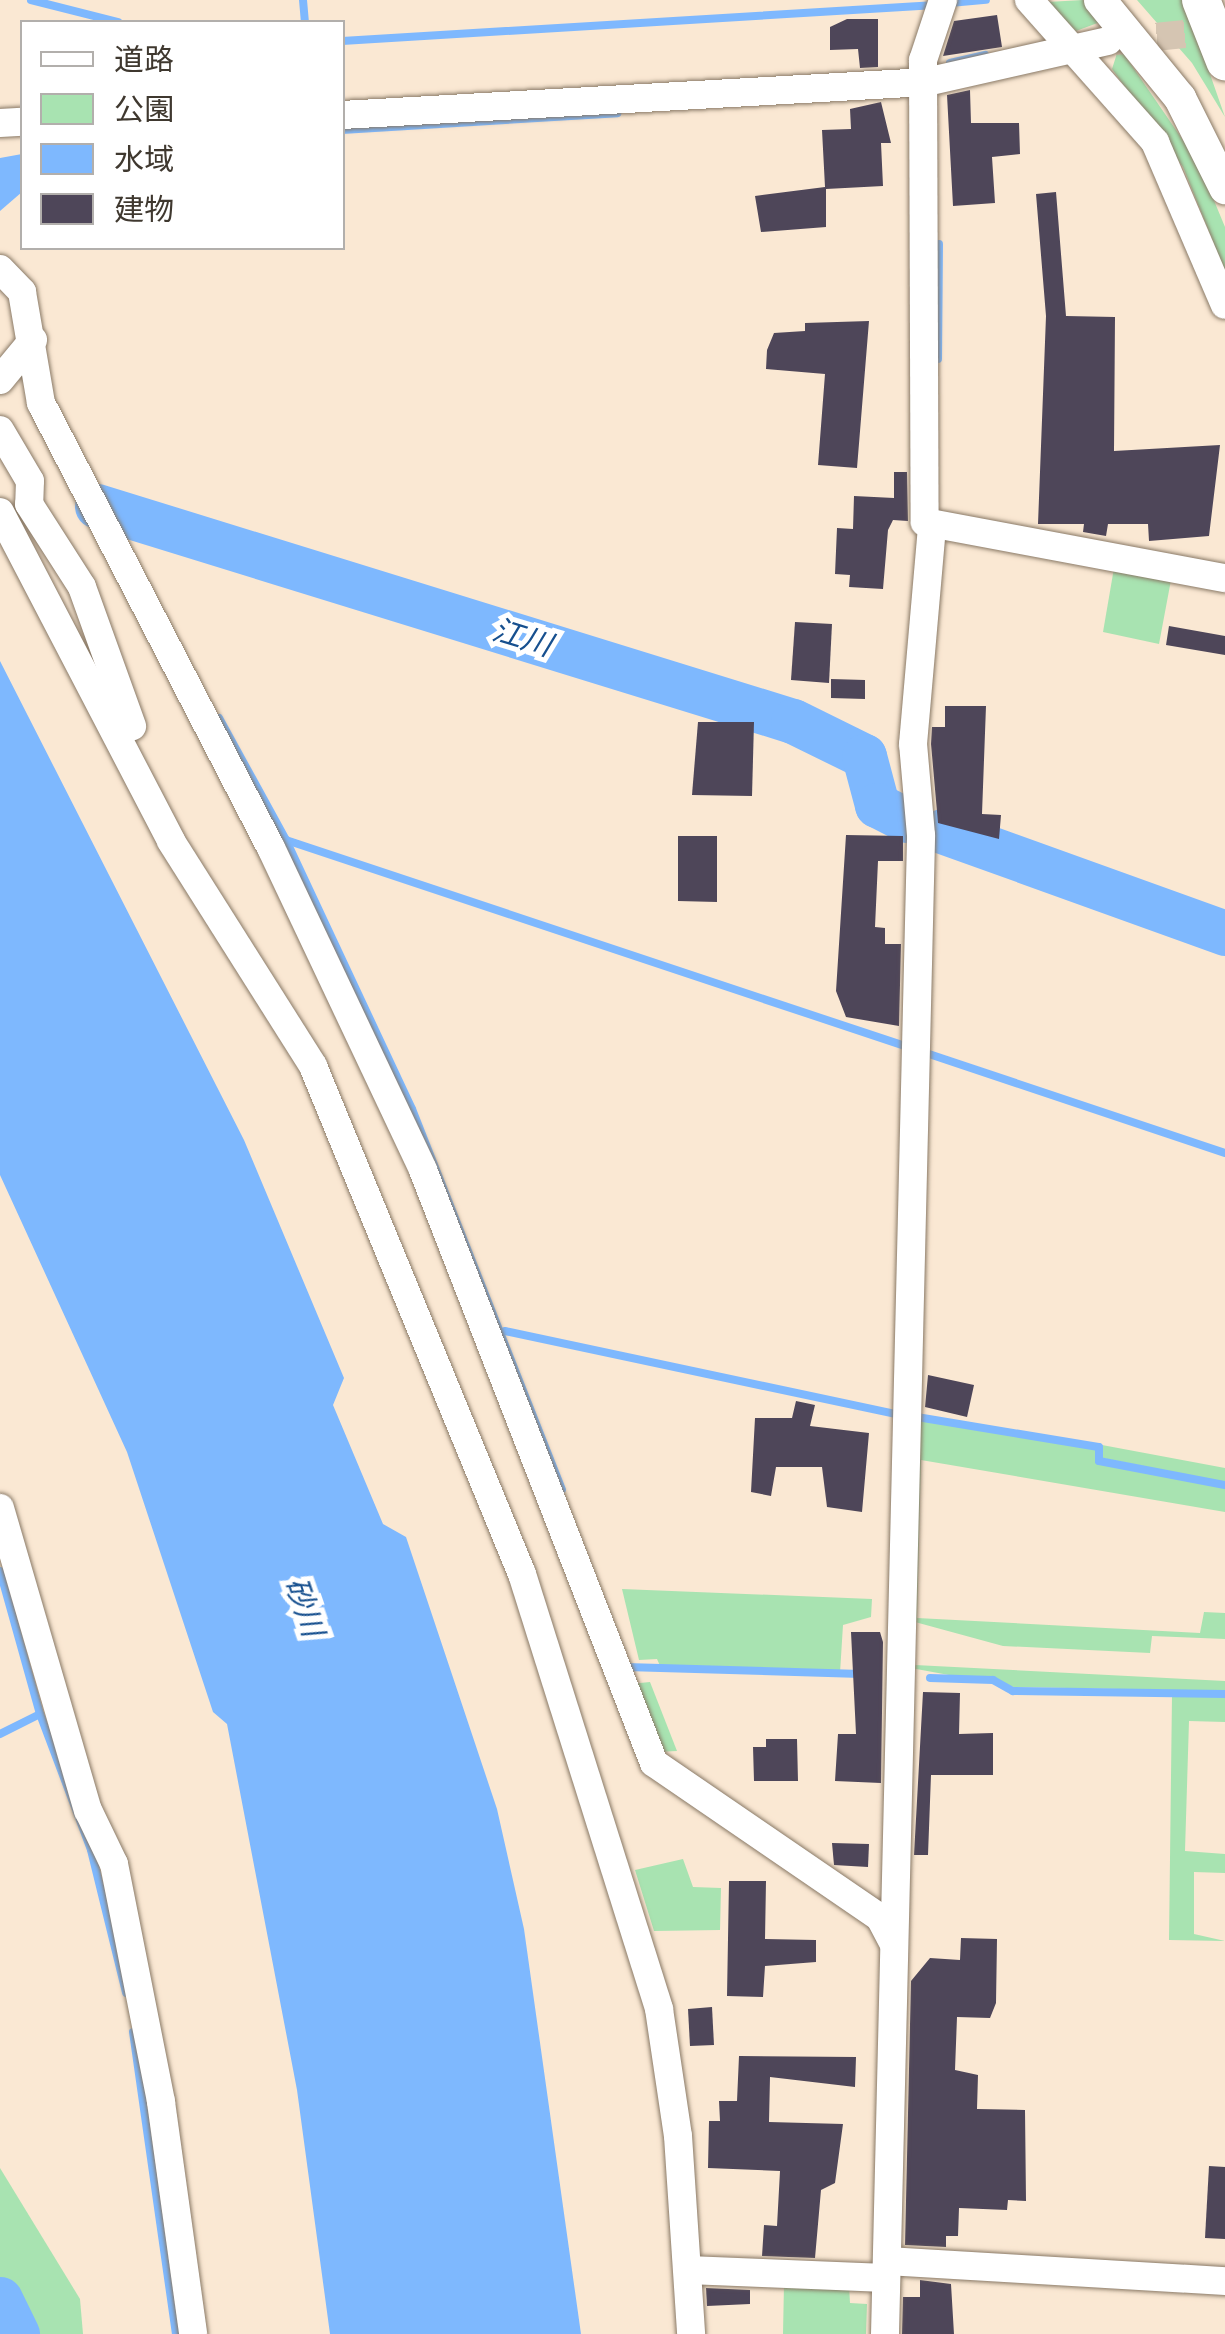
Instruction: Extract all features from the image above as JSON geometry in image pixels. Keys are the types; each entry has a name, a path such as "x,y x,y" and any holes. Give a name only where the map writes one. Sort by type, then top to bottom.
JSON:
{"highway":[{"path":"1200,0 1225,61"}],"main road":[{"path":"1100,0 1180,98 1225,188"}],"street":[{"path":"1030,0 1155,142 1225,304"},
{"path":"885,2334 880,2274 893,1942 921,834 913,744 932,527 924,512 925,53 943,4"},
{"path":"345,115 926,82 1108,42"},
{"path":"0,269 22,292 34,340 41,404 271,848 422,1170 654,1762 880,1918 893,1942"},
{"path":"0,380 34,340"},
{"path":"0,430 30,481 29,504 82,587 136,736 129,757"},
{"path":"0,512 129,757 344,1131 522,1574 659,2009 688,2270 691,2334"},
{"path":"932,527 1225,578"},
{"path":"0,1508 88,1810 114,1864 185,2317"},
{"path":"688,2270 1225,2281"}],"green space":[{"path":"1083,0 1103,21 1076,31 1047,2"},
{"path":"1137,0 1184,0 1225,117 1192,63"},
{"path":"1119,47 1198,162 1225,227 1225,271 1183,167 1112,69"},
{"path":"1114,568 1171,580 1159,644 1103,632"},
{"path":"934,1418 1096,1448 1096,1463 1225,1487 1225,1512 921,1460 917,1618 1200,1633 1204,1612 1225,1613 1225,1639 1152,1636 1150,1653 1003,1646 915,1622 915,1665 1225,1681 1225,1691 1014,1687 911,1668 917,1421"},
{"path":"1102,1445 1225,1468 1225,1482 1102,1458"},
{"path":"622,1589 872,1599 871,1617 843,1625 840,1673 661,1668 657,1659 639,1660"},
{"path":"650,1682 677,1751 657,1752 630,1684"},
{"path":"1172,1695 1225,1697 1225,1722 1189,1721 1185,1851 1225,1854 1225,1873 1194,1872 1194,1934 1225,1941 1169,1940"},
{"path":"683,1859 693,1887 721,1888 720,1930 654,1931 635,1870"},
{"path":"0,2168 80,2299 83,2334 25,2334 0,2282"},
{"path":"784,2284 849,2285 850,2303 867,2304 866,2334 783,2334"}],"water":[{"path":"20,154 20,194 0,211 0,158"},
{"name":"砂川","path":"0,661 244,1140 344,1378 333,1405 383,1524 406,1537 497,1809 524,1929 581,2334 330,2334 297,2090 227,1724 213,1712 127,1452 0,1175"}],"building":[{"path":"997,15 1002,47 943,56 954,21"},
{"path":"847,19 878,19 878,67 860,68 858,49 830,50 830,27"},
{"path":"970,90 971,123 1019,123 1020,154 992,157 995,203 953,206 947,95"},
{"path":"881,102 891,143 881,143 883,186 826,189 826,227 761,232 755,196 825,187 822,130 851,129 850,109"},
{"path":"1056,192 1066,316 1115,317 1114,451 1220,445 1209,536 1149,541 1148,524 1108,524 1106,536 1083,532 1084,524 1038,524 1046,316 1036,194"},
{"path":"869,321 857,468 818,465 825,374 766,369 767,350 774,333 805,331 805,323"},
{"path":"894,472 907,472 908,521 893,520 888,530 883,589 849,587 850,575 835,574 837,528 853,529 854,496 894,498"},
{"path":"795,622 832,624 829,683 791,680"},
{"path":"1169,626 1225,636 1225,655 1166,645"},
{"path":"831,679 865,680 865,699 831,698"},
{"path":"945,706 986,706 982,814 1001,815 999,839 938,823 932,727 945,727"},
{"path":"698,722 754,722 752,796 692,795"},
{"path":"846,835 903,836 903,861 878,861 875,927 885,928 885,944 901,944 899,1026 846,1017 836,991"},
{"path":"678,836 717,836 717,902 678,901"},
{"path":"928,1375 974,1385 967,1417 925,1407"},
{"path":"796,1401 815,1405 810,1426 869,1433 862,1512 827,1507 822,1467 776,1467 771,1496 751,1492 755,1418 792,1418"},
{"path":"851,1632 880,1632 883,1642 881,1783 835,1781 838,1734 856,1734"},
{"path":"923,1692 960,1693 959,1734 993,1733 993,1775 931,1775 928,1855 914,1855"},
{"path":"766,1739 797,1739 798,1781 754,1781 753,1747 766,1747"},
{"path":"832,1843 869,1844 868,1867 834,1865"},
{"path":"729,1881 766,1881 765,1939 816,1940 816,1962 765,1966 763,1997 727,1996"},
{"path":"961,1938 997,1939 996,2003 990,2018 957,2017 955,2070 978,2075 977,2109 1025,2110 1026,2201 1008,2200 1007,2210 959,2208 958,2236 946,2236 946,2247 905,2245 911,1981 930,1958 960,1960"},
{"path":"712,2007 714,2045 690,2046 688,2009"},
{"path":"739,2056 856,2057 855,2087 770,2077 769,2122 843,2124 835,2183 821,2190 815,2258 762,2256 764,2225 777,2226 780,2171 708,2168 709,2121 720,2121 719,2101 737,2101"},
{"path":"1209,2166 1225,2167 1225,2239 1205,2238"},
{"path":"920,2280 951,2284 954,2334 902,2334 903,2297 920,2297"},
{"path":"706,2288 750,2290 750,2304 707,2306"}],"waterway":[{"path":"31,0 110,20"},
{"path":"303,0 305,20"},
{"path":"950,3 986,0"},
{"path":"345,41 936,5"},
{"path":"950,63 985,55"},
{"path":"345,130 617,113"},
{"path":"938,359 939,244"},
{"name":"江川","path":"97,506 793,721 864,756 877,805 906,820"},
{"path":"219,718 286,840 905,1046"},
{"name":"江川","path":"942,831 1225,933"},
{"path":"286,840 412,1109 562,1489"},
{"path":"926,1053 1225,1153"},
{"path":"505,1331 896,1414"},
{"path":"917,1417 1099,1447 1099,1461 1225,1485"},
{"path":"0,1571 40,1714 0,1734"},
{"path":"626,1667 861,1674"},
{"path":"930,1678 993,1680 1013,1691 1225,1694"},
{"path":"40,1714 91,1850 126,1993"},
{"path":"133,2032 176,2334"},
{"path":"0,2299 17,2334"}],"tunnel":[{"path":"1115,41 1225,30"}]}
